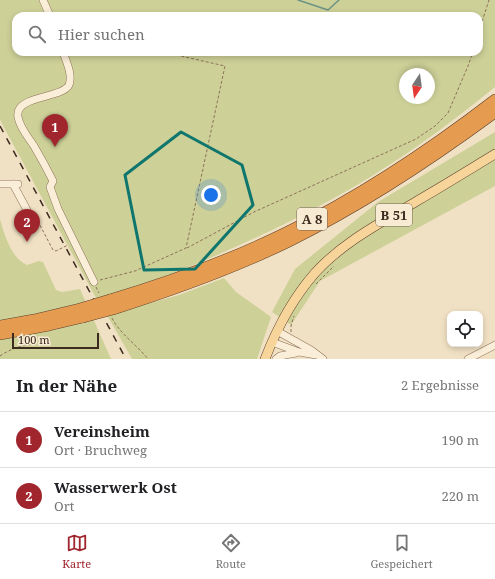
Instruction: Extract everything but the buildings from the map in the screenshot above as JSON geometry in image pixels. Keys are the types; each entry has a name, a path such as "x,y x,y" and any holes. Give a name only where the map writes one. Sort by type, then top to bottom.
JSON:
{"highway":[{"name":"A 8","path":"111,307 250,250 285,234 389,174 495,100"},
{"name":"A 8","path":"0,326 111,307 164,292 222,271 303,234 363,201 424,162 495,112"},
{"name":"A 8","path":"0,334 18,331 81,313"},
{"path":"0,341 18,331"}],"main road":[{"name":"B 51","path":"265,359 286,312 316,272 339,252 376,225 495,154"}],"street":[{"path":"43,0 48,12"},
{"path":"64,56 70,72 68,85 65,89 25,103 20,107 18,115 21,126 53,181 50,187 58,209 94,282"},
{"path":"0,184 16,184 27,210"},
{"path":"277,331 311,350 320,357"},
{"path":"272,342 299,352 320,357"},
{"path":"468,359 495,345"},
{"path":"276,359 299,352"}],"path":[{"path":"483,19 489,0"},
{"path":"181,56 225,66 186,248"},
{"path":"100,295 94,282 135,271 186,248 254,212 416,139 435,126 448,113 472,56"},
{"path":"27,210 32,209 53,250 74,243"},
{"path":"315,285 337,262"},
{"path":"111,307 116,326 148,359"},
{"path":"288,337 296,311"},
{"path":"0,356 19,346 32,344"}],"highlighted area":[{"path":"181,132 242,165 253,205 195,269 144,270 125,175"}],"green space":[{"path":"0,0 495,0 495,87 451,121 406,154 375,174 335,198 293,220 196,264 109,295 96,298 0,120"},
{"path":"495,132 495,186 320,281 291,325 272,312 295,269 378,202"},
{"path":"0,219 9,245 21,262 27,265 39,261 43,262 56,290 62,292 80,289 111,359 0,359"},
{"path":"224,278 236,292 271,317 257,359 132,359 107,315 179,295"}],"waterway":[{"path":"298,0 328,10 339,0"}],"railway":[{"path":"0,126 126,359"}],"place":[{"name":"Vereinsheim","path":"55,147"},
{"name":"Wasserwerk Ost","path":"27,242"}]}
